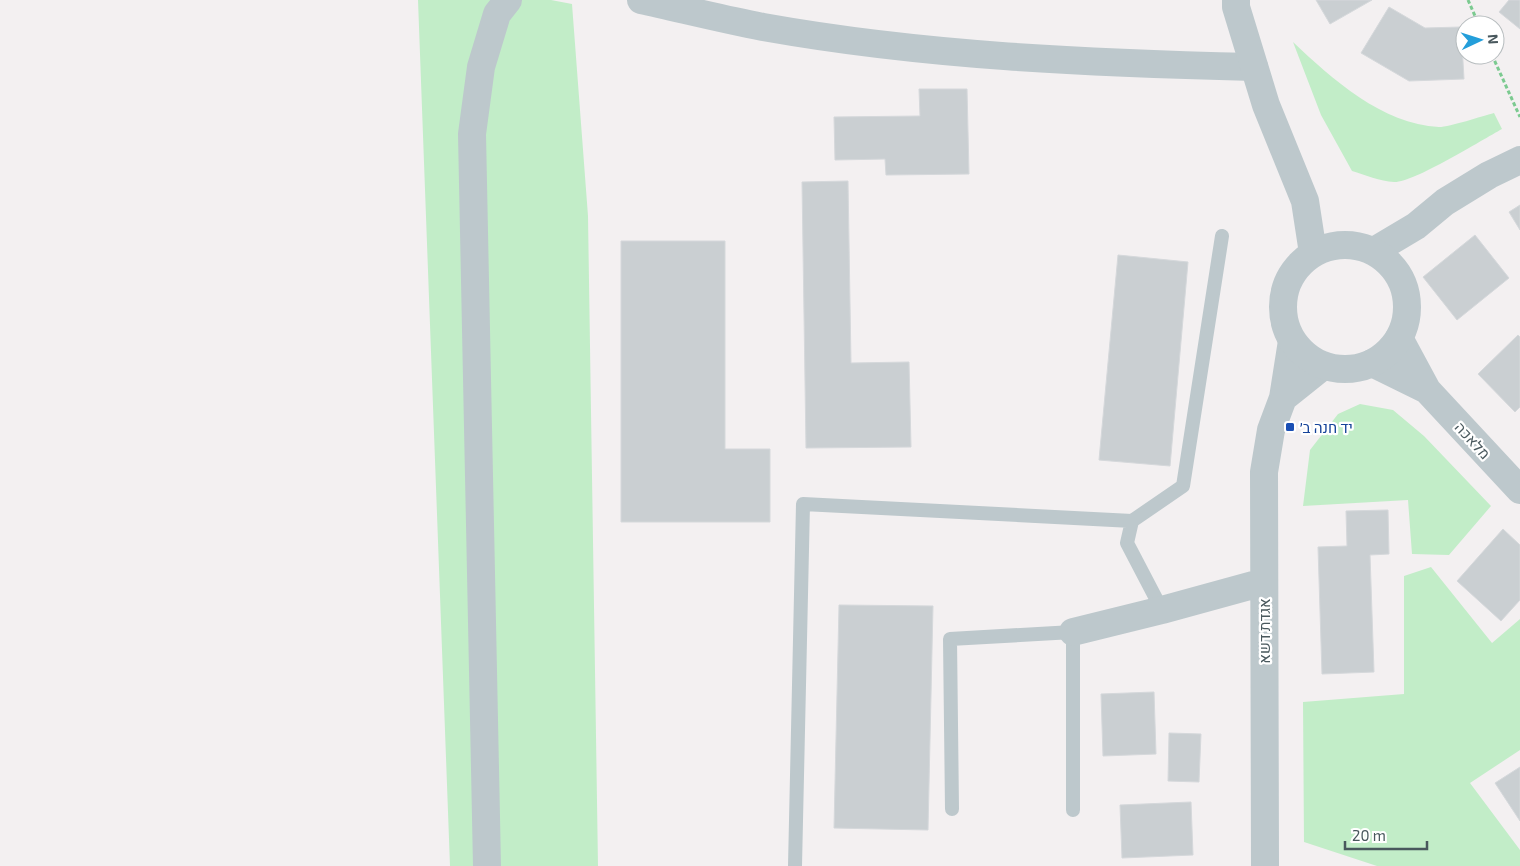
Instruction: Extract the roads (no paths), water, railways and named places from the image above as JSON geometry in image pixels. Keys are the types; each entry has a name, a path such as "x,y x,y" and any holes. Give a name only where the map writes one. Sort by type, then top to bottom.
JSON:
{"street":[{"path":"487,866 472,134 481,67 497,14 508,0"},
{"path":"641,0 763,27 870,43 1004,56 1124,64 1254,67"},
{"path":"1236,0 1236,7 1266,105 1305,200 1313,253"},
{"path":"1382,258 1445,202 1488,175 1520,160"},
{"path":"1305,200 1342,245"},
{"path":"1332,245 1342,245 1354,245 1382,258 1403,282 1407,303 1405,324 1396,344 1381,359 1363,368 1343,370 1323,366 1305,356 1292,342 1284,323 1282,303 1286,283 1297,266 1313,253 1332,245"},
{"name":"מלאכה","path":"1399,338 1427,390 1517,481"},
{"name":"אגדת דשא","path":"1266,866 1264,472 1271,430 1283,398 1292,342"},
{"name":"מלאכה","path":"1372,363 1427,390"},
{"path":"1283,398 1323,366"},
{"path":"1073,632 1264,582"}],"lane":[{"path":"795,866 803,504 1132,521 1183,486 1222,236"},
{"path":"1132,521 1127,543 1162,610"},
{"path":"952,810 950,639 1073,632 1073,810"}],"place":[{"name":"יד חנה ב׳","path":"1290,427"}]}
